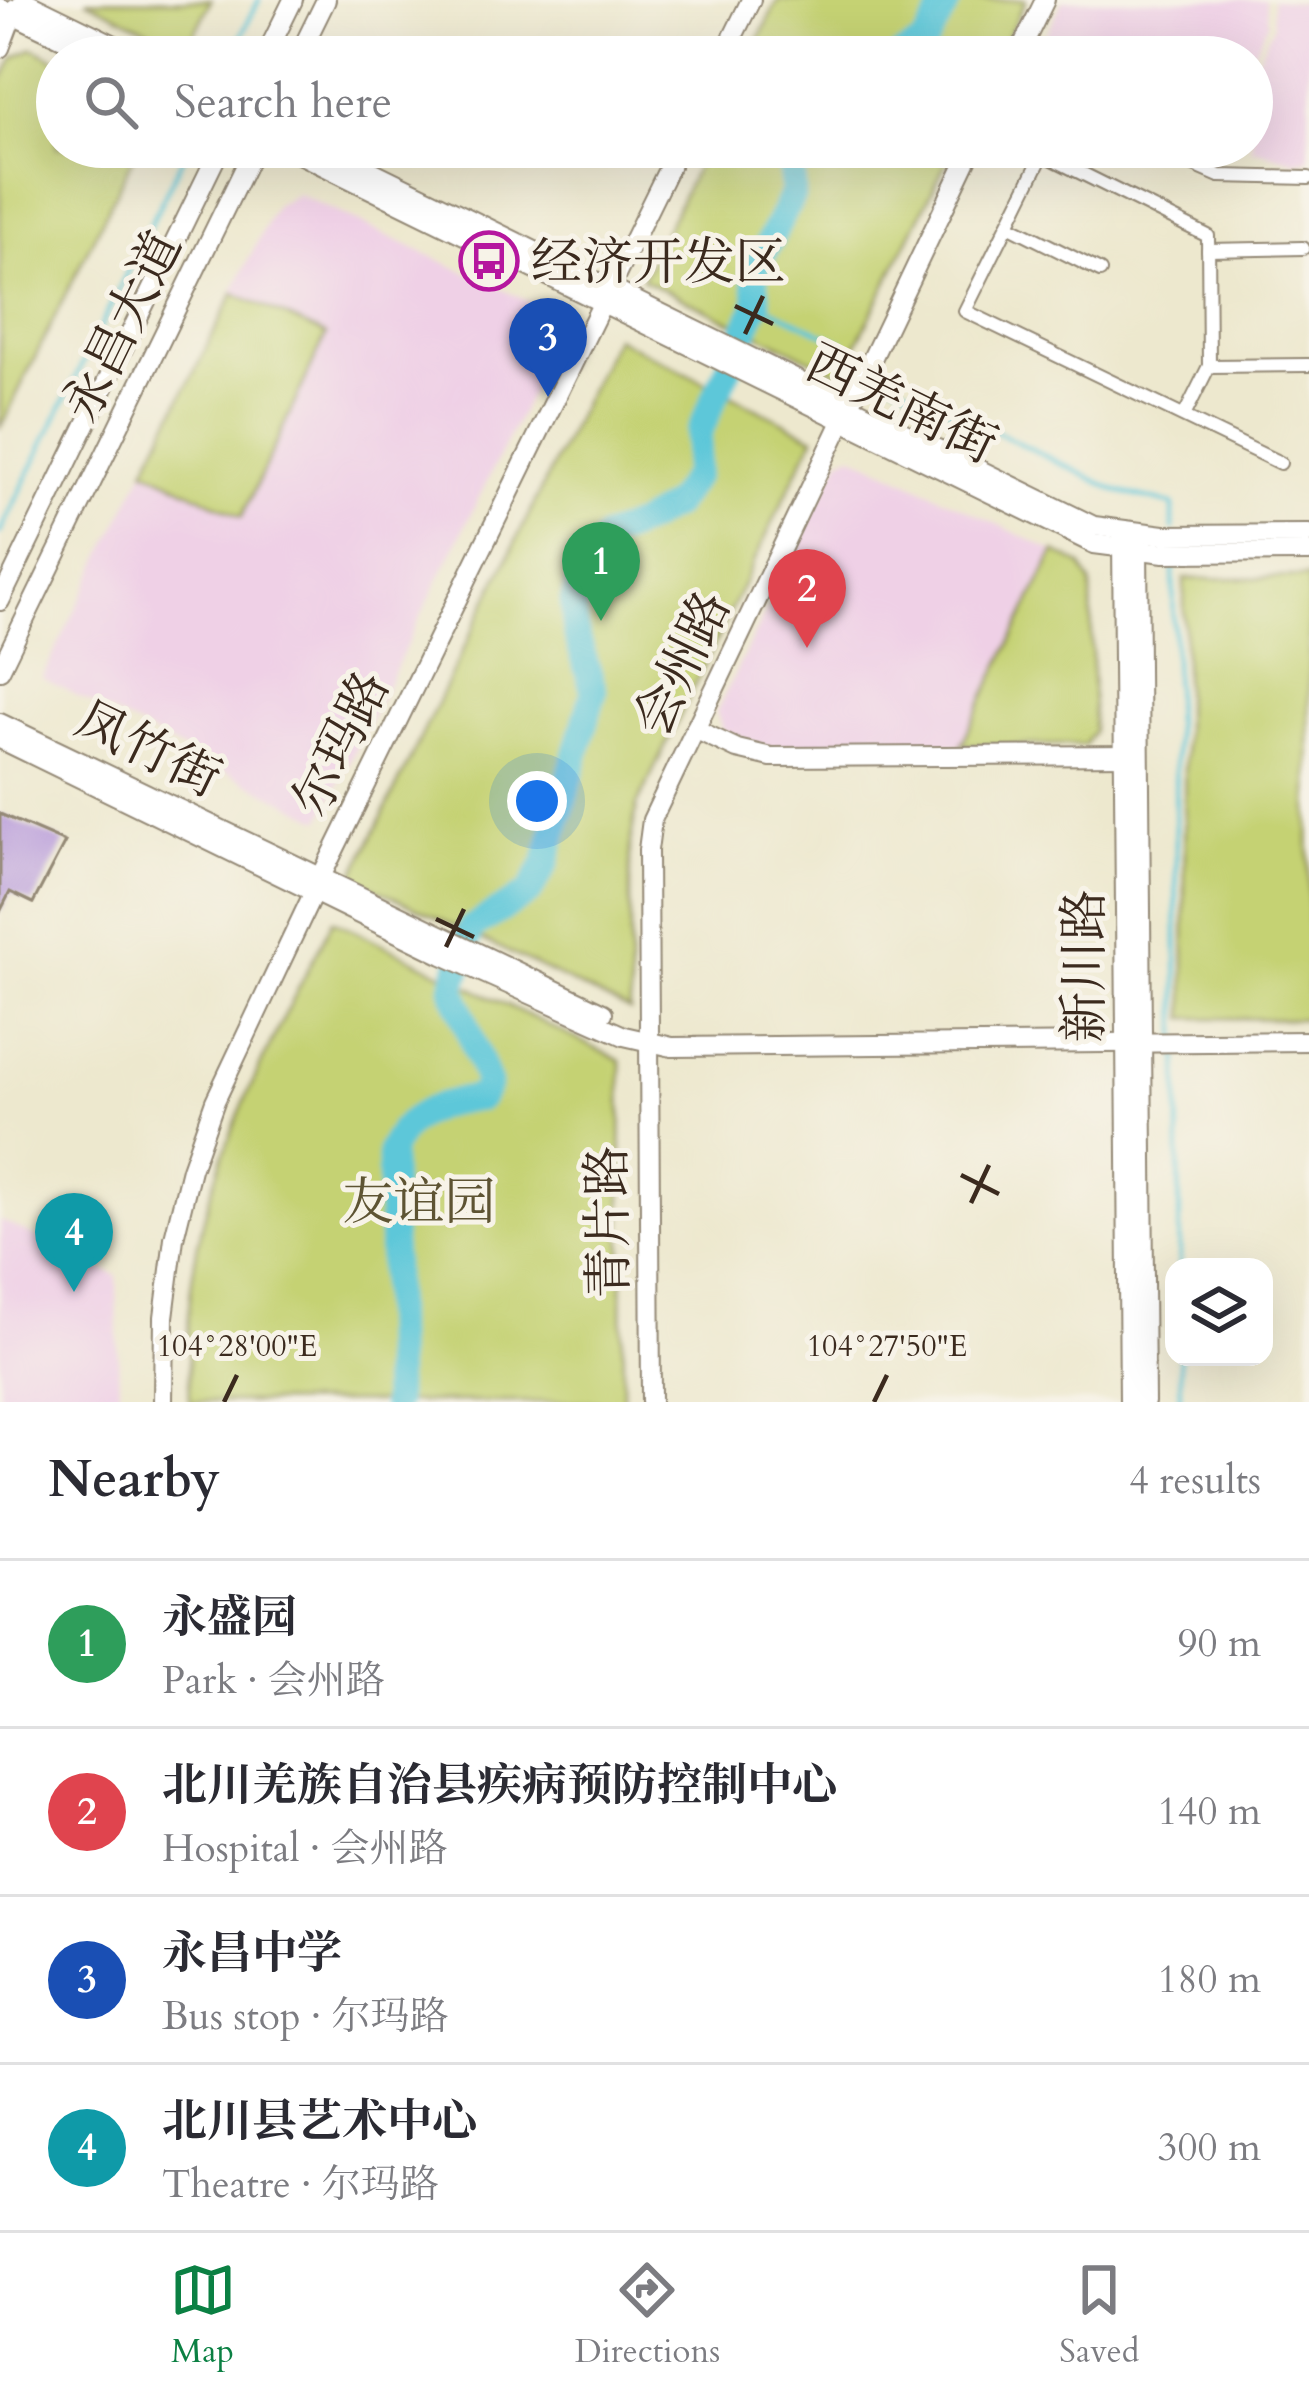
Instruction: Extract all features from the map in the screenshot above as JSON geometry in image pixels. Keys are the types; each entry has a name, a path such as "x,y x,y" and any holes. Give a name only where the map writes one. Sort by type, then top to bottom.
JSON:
{"street":[{"path":"275,36 293,0"},
{"path":"308,36 326,0"},
{"path":"733,36 751,0"},
{"path":"1028,36 1046,0"},
{"path":"0,48 9,6"},
{"path":"9,6 64,36"},
{"path":"9,6 85,36"},
{"name":"永昌大道","path":"0,601 211,168"},
{"name":"永昌大道","path":"0,670 245,168"},
{"name":"西羌南街","path":"330,168 1094,526 1130,540 1309,552"},
{"name":"西羌南街","path":"363,168 607,296"},
{"name":"尔玛路","path":"163,1402 167,1285 190,1168 230,1067 669,168"},
{"name":"会州路","path":"647,1042 649,834 658,806 964,168"},
{"path":"1035,168 965,311 1280,463"},
{"path":"1070,168 1208,236 1209,366 1184,416"},
{"path":"1201,168 1219,176 1309,178"},
{"path":"1008,225 1100,271"},
{"path":"1208,250 1304,248"},
{"path":"1209,366 1309,365"},
{"name":"西羌南街","path":"1186,544 1309,534"},
{"name":"新川路","path":"1130,540 1134,1043 1130,1402"},
{"name":"凤竹街","path":"0,722 318,885"},
{"path":"695,728 737,749 771,758 1132,755"},
{"name":"凤竹街","path":"0,739 514,978 623,1023 647,1042 672,1047 1309,1041"},
{"name":"青片路","path":"647,1042 651,1402"},
{"name":"新川路","path":"1134,1043 1145,1402"}],"shaded area":[{"path":"1063,0 1265,0 1268,23 1262,36 1045,36"},
{"path":"1272,0 1309,3 1309,159 1296,161 1273,154 1273,36 1268,36 1273,26"},
{"path":"298,194 557,315 559,334 321,820 42,678 275,206"},
{"path":"852,454 1055,552 961,745 767,747 723,730 716,712 841,458"},
{"path":"0,1220 117,1276 119,1402 0,1402"}],"green space":[{"path":"86,0 211,0 193,36 160,36"},
{"path":"778,0 1026,0 1008,36 760,36"},
{"path":"36,50 36,168 128,168 0,429 0,85 14,57"},
{"path":"696,168 944,168 842,374 642,279"},
{"path":"234,293 326,335 242,517 145,469"},
{"path":"615,337 814,437 637,805 630,844 630,1011 353,877"},
{"path":"1055,552 1081,565 1091,583 1093,732 1084,745 961,745"},
{"path":"1309,577 1309,1019 1185,1018 1184,579"},
{"name":"友谊园","path":"333,920 621,1061 623,1402 190,1402 189,1309 207,1206 242,1108"}],"building":[{"path":"0,814 65,842 33,903 10,892 0,912"}],"waterway":[{"path":"241,36 259,0"},
{"path":"929,36 949,0"},
{"path":"0,533 178,168"},
{"path":"394,1402 390,1151 415,1119 438,1107 480,1098 488,1084 453,988 471,928 529,893 546,863 594,691 576,633 573,601 585,566 606,538 674,505 695,475 699,433 758,302 754,272 793,194 792,168"},
{"path":"758,302 843,343 851,360 862,366"},
{"path":"872,371 1117,491 1173,505 1173,529"},
{"path":"1173,559 1178,1039"},
{"path":"1178,1051 1180,1258"},
{"path":"1180,1366 1181,1402"}],"place":[{"name":"经济开发区","path":"489,261"},
{"name":"永昌中学","path":"548,397"},
{"name":"永盛园","path":"601,621"},
{"name":"北川羌族自治县疾病预防控制中心","path":"807,648"},
{"name":"北川县艺术中心","path":"74,1292"}]}
